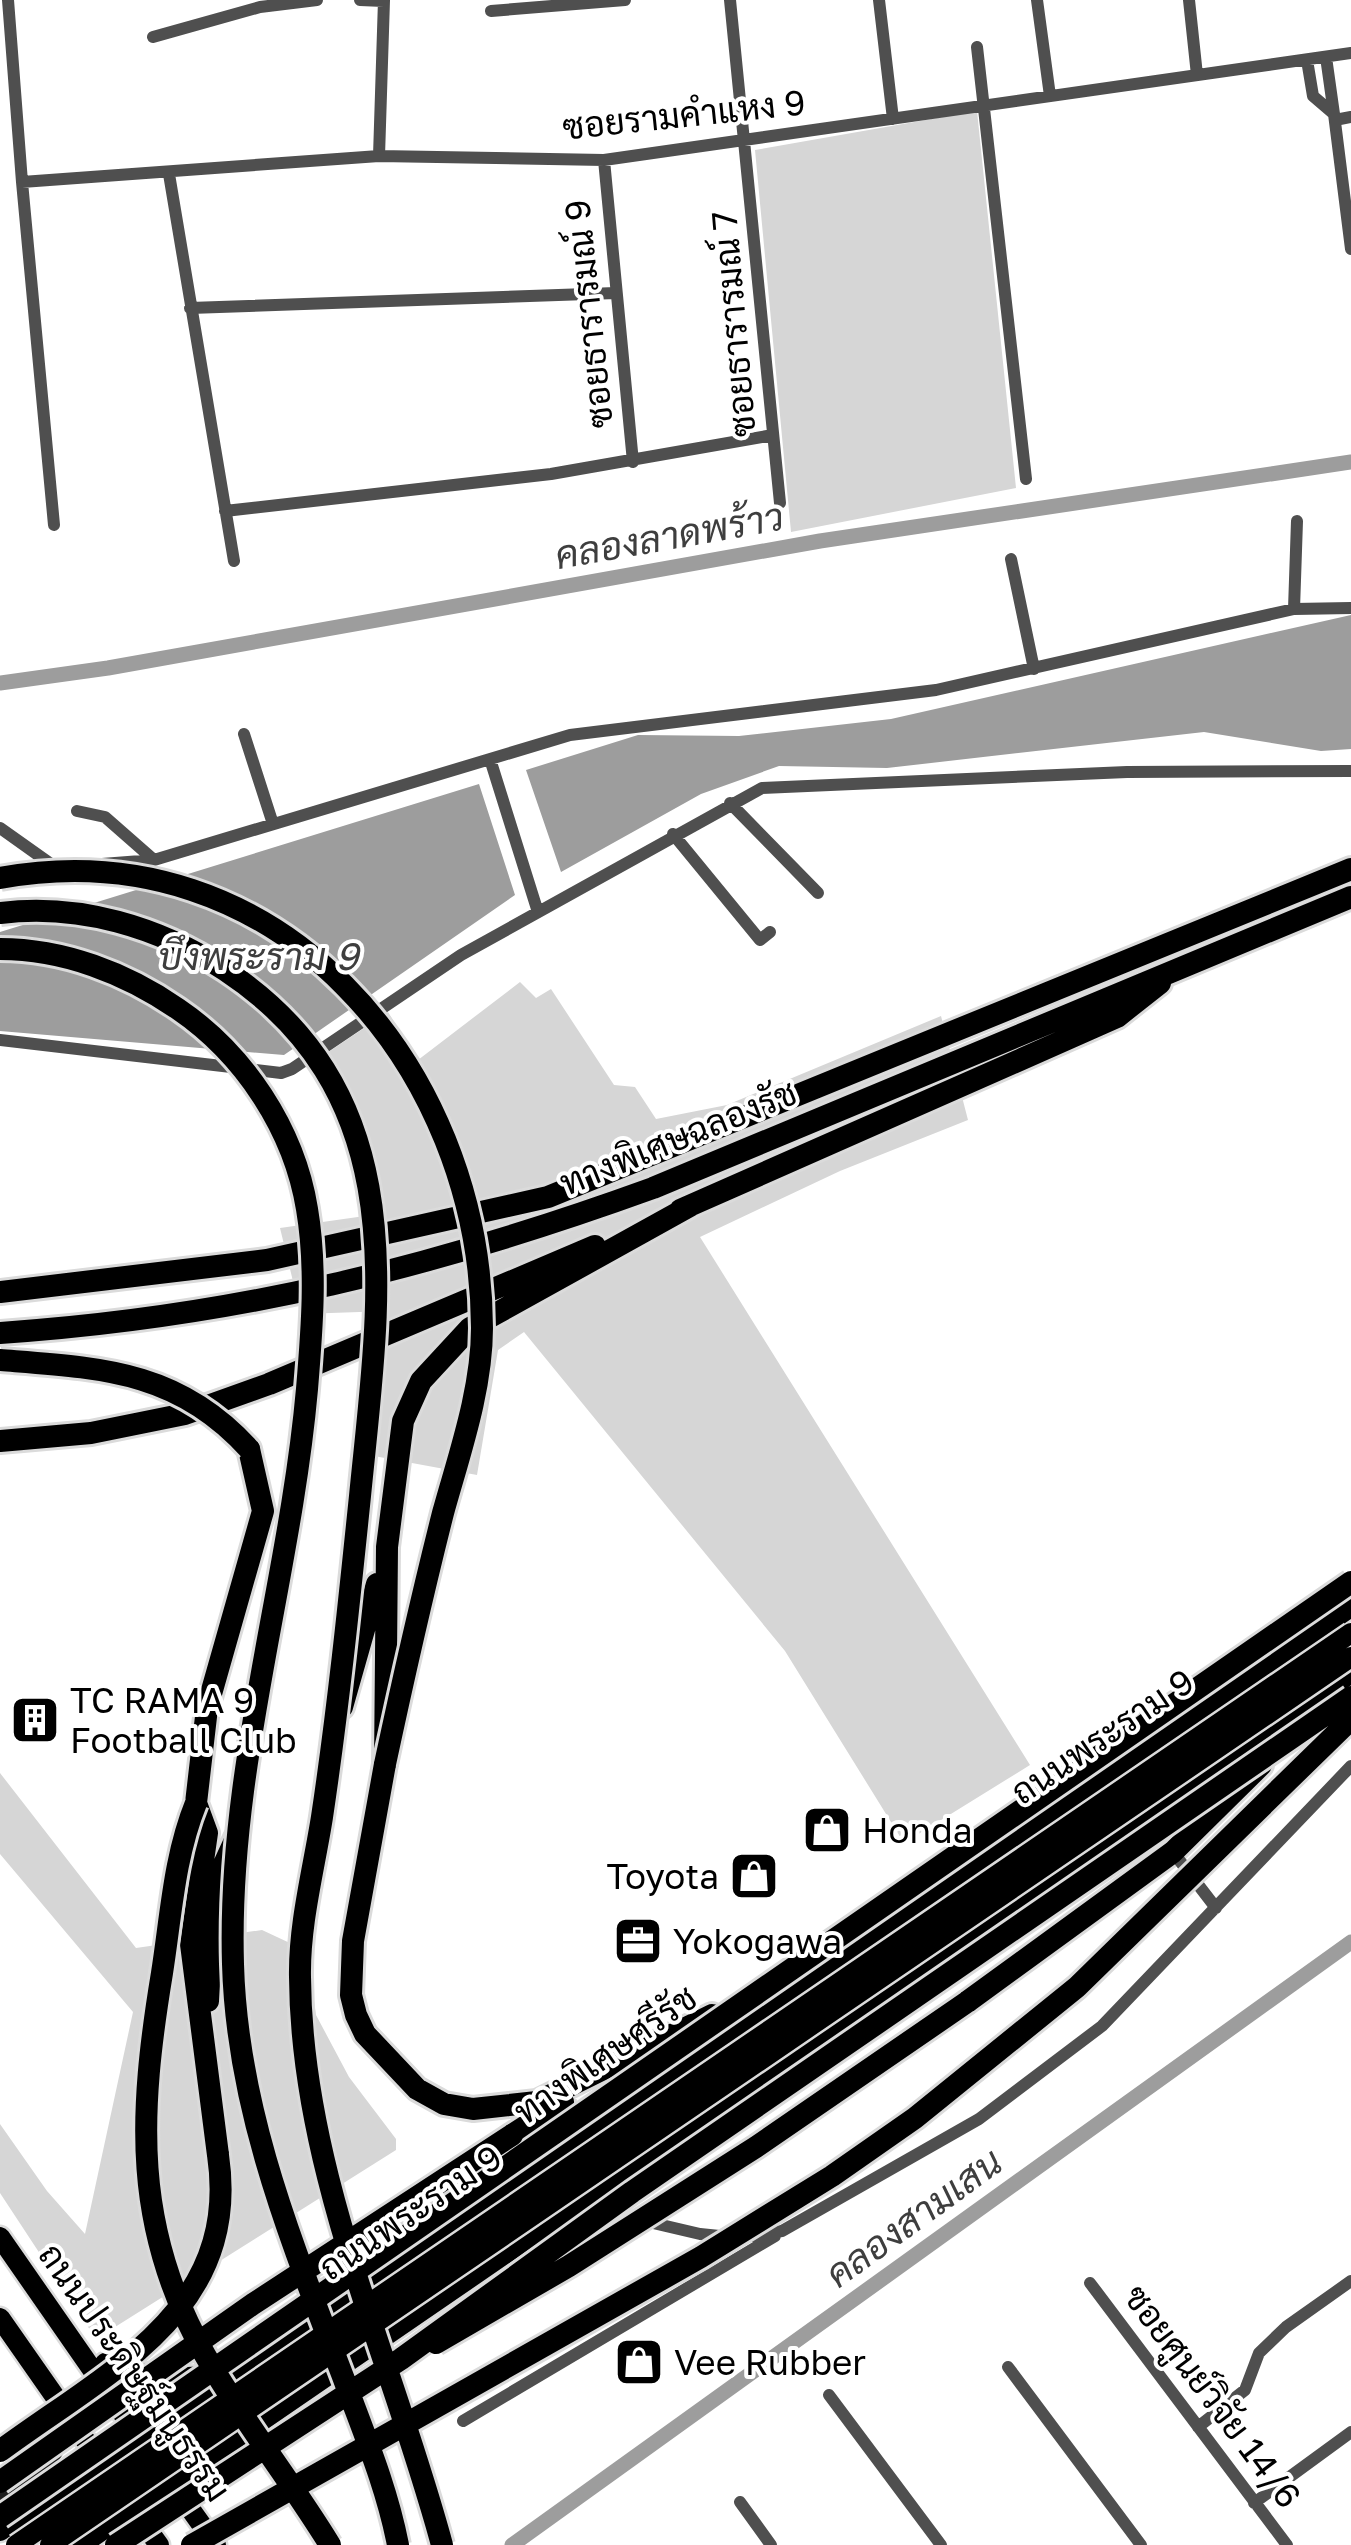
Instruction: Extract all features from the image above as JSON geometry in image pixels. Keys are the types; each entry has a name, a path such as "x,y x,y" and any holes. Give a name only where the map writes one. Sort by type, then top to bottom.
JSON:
{"highway":[{"name":"ทางพิเศษฉลองรัช","path":"0,1292 54,1282 267,1260 548,1197 1351,869"},
{"path":"0,876 33,872 143,875 226,901 308,953 383,1026 432,1102 460,1174 478,1257 482,1332 464,1433 385,1764 353,1940 352,1995 365,2034 417,2089 444,2104 474,2109 537,2102 746,1998"},
{"name":"ทางพิเศษฉลองรัช","path":"0,1333 161,1320 250,1305 455,1256 653,1188 1351,897"},
{"path":"0,912 58,910 108,918 198,952 247,984 290,1025 325,1069 359,1143 372,1196 379,1296 336,1724 300,1970 303,2055 312,2113 442,2545"},
{"path":"0,949 103,968 194,1019 238,1062 258,1089 289,1142 308,1208 314,1308 300,1464 256,1700 237,1837 233,1963 240,2047 259,2144 380,2476 398,2545"},
{"path":"0,1441 91,1433 185,1414 269,1384 690,1206 1117,1017 1182,965"},
{"path":"385,1764 387,1546 402,1421 421,1382 447,1348 497,1311 690,1206"},
{"path":"0,1277 54,1282"},
{"path":"0,1360 102,1369 165,1386 220,1417 250,1449 263,1511 207,1708 196,1804 182,1837 143,2119 148,2196 167,2265 204,2353 330,2545"},
{"path":"336,1724 387,1546"},
{"name":"ทางพิเศษศรีรัช","path":"0,2517 1351,1582"},
{"path":"401,2359 470,2327 585,2256 756,2148 967,2002 1173,1852 1258,1768 1326,1690"},
{"path":"116,2545 401,2359 616,2202 1351,1697"},
{"path":"192,2545 684,2267 832,2176 915,2118 1078,1986 1351,1719"},
{"path":"0,2451 146,2344 184,2307 211,2258 221,2227 224,2192 190,1944 208,1833 196,1804"},
{"path":"204,2064 214,1886 237,1837"},
{"path":"0,2482 253,2304 568,2099 622,2078 673,2068"}],"main road":[{"name":"ถนนพระราม 9","path":"0,2531 1351,1607"},
{"name":"ถนนพระราม 9","path":"16,2545 1351,1633"},
{"name":"ถนนพระราม 9","path":"50,2545 1351,1657"},
{"path":"81,2545 1351,1673"},
{"name":"ถนนประดิษฐ์มนูธรรม","path":"0,2238 216,2545"},
{"path":"0,2318 159,2545"},
{"path":"199,2521 204,2501 218,2486 298,2430 334,2392 363,2350"},
{"path":"84,2357 164,2378 228,2376"},
{"path":"0,2501 38,2475 57,2448 61,2423 55,2397"}],"street":[{"path":"8,0 54,525"},
{"path":"153,37 260,7 317,0"},
{"path":"360,0 384,0 378,156"},
{"path":"491,11 625,0"},
{"name":"ซอยธารารมณ์ 7","path":"730,0 780,503"},
{"path":"879,0 893,119"},
{"path":"1037,0 1050,96"},
{"path":"1188,0 1197,76"},
{"path":"977,47 987,106 1026,480"},
{"name":"ซอยรามคำแหง 9","path":"22,182 378,156 604,160 1351,54"},
{"path":"1326,57 1349,209 1351,249"},
{"path":"1308,60 1313,96 1335,117 1351,118"},
{"name":"ซอยธารารมณ์ 9","path":"604,160 633,462"},
{"path":"170,174 234,560"},
{"path":"190,308 616,293"},
{"path":"225,511 633,462 773,434"},
{"path":"1294,609 1298,520"},
{"path":"1011,559 1034,669"},
{"path":"0,876 56,867 154,860 570,735 857,702 1034,669 1294,609 1351,608"},
{"path":"244,734 274,824"},
{"path":"490,758 537,909"},
{"path":"0,1040 281,1073 537,909 762,788 1126,772 1351,771"},
{"path":"730,803 818,893"},
{"path":"77,811 105,817 154,860"},
{"path":"0,828 56,867"},
{"path":"672,834 760,940 770,932"},
{"path":"464,2421 994,2107 1102,2026 1351,1766"},
{"path":"1173,1852 1216,1908"},
{"path":"574,2205 700,2234 739,2238 782,2231"},
{"path":"1198,2428 1245,2390 1259,2353 1286,2327 1351,2282"},
{"name":"ซอยศูนย์วิจัย 14/6","path":"1090,2284 1287,2545"},
{"path":"1008,2367 1141,2545"},
{"path":"829,2395 941,2545"},
{"path":"1254,2503 1351,2432"},
{"path":"740,2502 771,2545"}],"shaded area":[{"path":"977,111 1016,488 791,532 755,150"},
{"path":"520,982 536,998 551,989 614,1085 635,1087 656,1119 727,1105 941,1016 968,1120 840,1171 700,1237 1030,1765 904,1843 785,1651 524,1332 498,1350 477,1475 374,1456 389,1311 301,1314 280,1228 379,1214 376,1166 324,1055 388,1012 418,1060"},
{"path":"0,1773 136,1948 262,1930 307,1951 316,2015 349,2077 396,2139 396,2150 96,2339 0,2193 0,2124 47,2191 85,2234 133,2012 0,1854"}],"water":[{"path":"1351,615 1351,749 1321,751 1204,732 887,768 779,766 701,794 561,872 526,770 638,735 739,736 891,719"},
{"name":"บึงพระราม 9","path":"479,784 515,895 284,1055 0,1031 0,932"}],"waterway":[{"name":"คลองลาดพร้าว","path":"0,683 108,668 820,541 1351,462"},
{"name":"คลองสามเสน","path":"512,2545 1351,1942"}],"place":[{"name":"TC RAMA 9 Football Club","path":"35,1720"},
{"name":"Honda","path":"827,1830"},
{"name":"Toyota","path":"754,1876"},
{"name":"Yokogawa","path":"638,1941"},
{"name":"Vee Rubber","path":"639,2362"}]}
